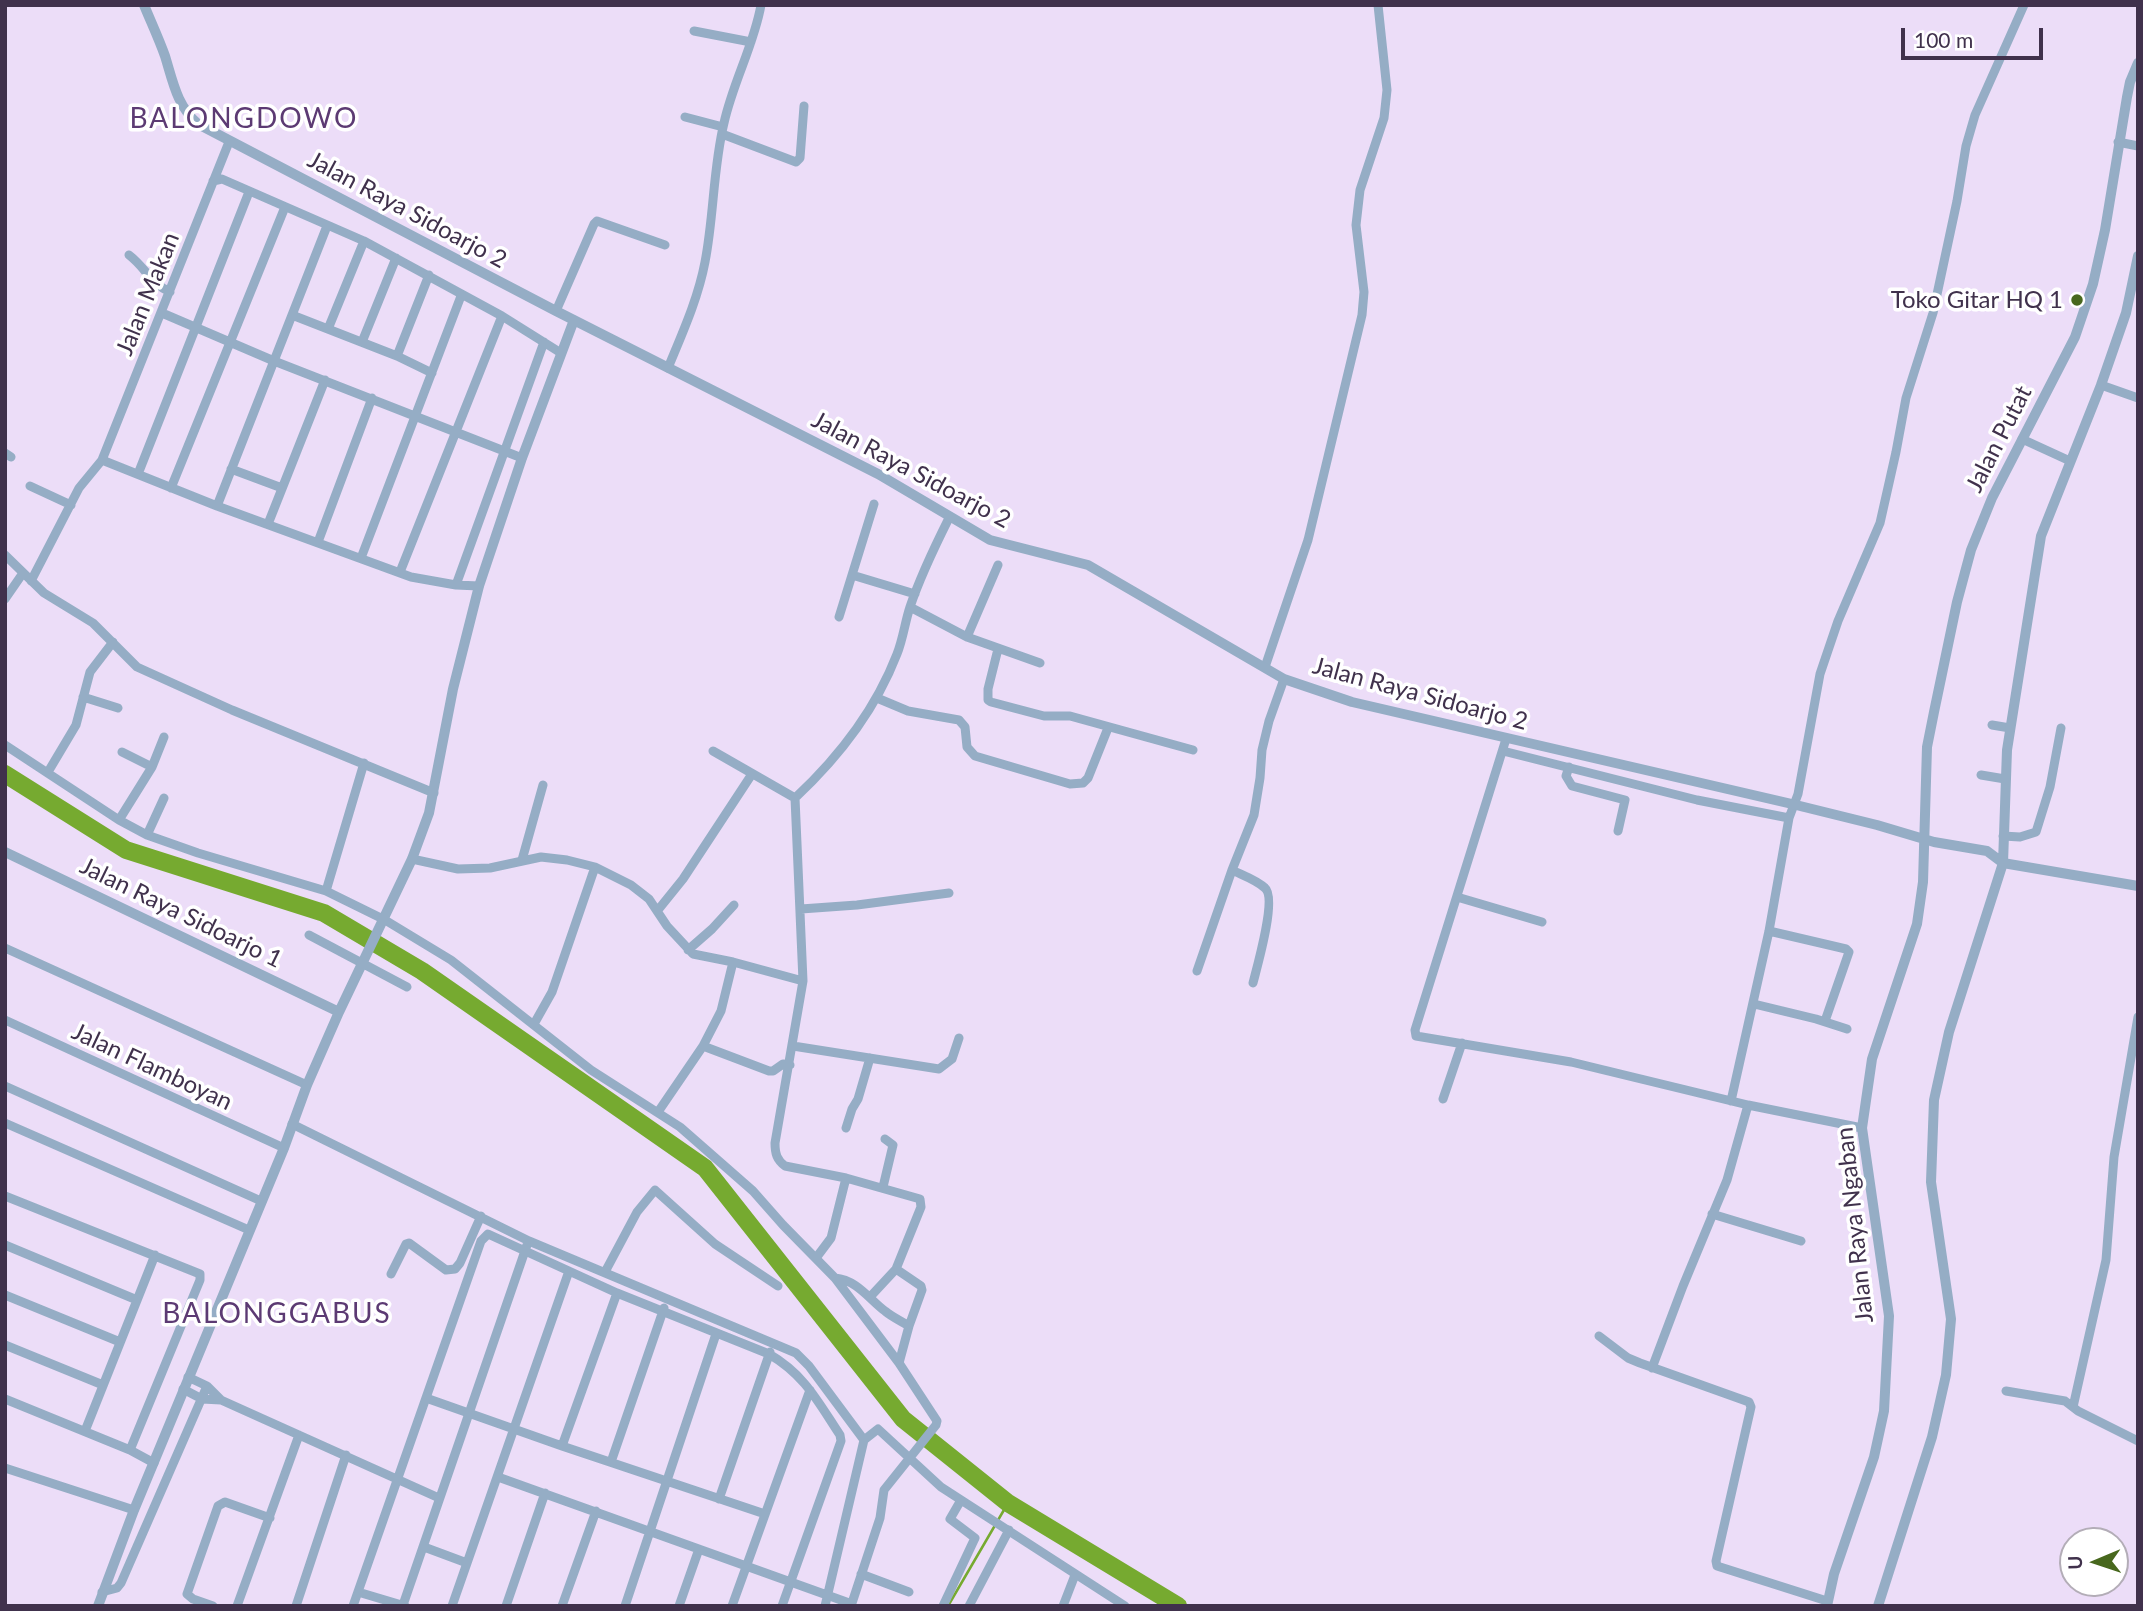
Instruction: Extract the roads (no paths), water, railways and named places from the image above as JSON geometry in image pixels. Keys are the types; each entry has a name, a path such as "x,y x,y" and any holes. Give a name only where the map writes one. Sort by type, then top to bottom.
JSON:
{"street":[{"name":"Jalan Raya Sidoarjo 2","path":"144,5 183,108 198,124 228,145 353,204 556,311 571,326 668,368 878,474 946,524 990,540 1088,565 1192,628 1265,667 1283,681 1504,745 1790,812 1987,851 2003,863 2138,886"},
{"path":"668,368 690,316 705,265 722,131 731,94 751,42 761,5"},
{"path":"1265,667 1308,540 1362,315 1364,292 1356,225 1360,190 1384,117 1388,90 1378,5"},
{"path":"1731,1101 1769,931 1790,812 1798,794 1819,674 1838,621 1880,523 1906,398 1933,313 1966,146 1975,115 2024,5"},
{"path":"694,31 751,42"},
{"name":"Jalan Putat","path":"1934,842 1927,747 1957,602 1971,550 1992,498 2027,441 2075,337 2093,284 2128,144 2130,82 2138,63"},
{"path":"685,117 796,162 800,158 804,106"},
{"name":"Jalan Makan","path":"31,581 81,484 102,460 228,145"},
{"path":"213,181 222,179 364,241 429,275 561,353"},
{"path":"138,474 249,192"},
{"path":"171,488 285,207"},
{"path":"556,311 597,221 665,245"},
{"path":"217,506 327,226"},
{"path":"328,329 364,241"},
{"path":"129,255 143,267 152,282 170,292"},
{"path":"1878,1606 1932,1437 1944,1390 1951,1319 1931,1182 1934,1100 1949,1032 2003,863 2003,836 1992,777 2001,727 2041,536 2101,386 2126,313 2138,256"},
{"path":"362,342 396,258"},
{"path":"397,356 429,275"},
{"path":"361,558 461,296"},
{"path":"162,313 274,361 522,458"},
{"path":"292,315 397,356 432,373"},
{"path":"400,572 502,317"},
{"path":"98,1606 134,1510 284,1148 307,1085 412,859 433,793 453,689 479,586 522,458 571,326"},
{"path":"456,585 544,342"},
{"path":"268,524 325,380"},
{"path":"2101,386 2138,398"},
{"path":"318,542 372,398"},
{"path":"2027,441 2070,461"},
{"path":"102,460 217,506 411,577 479,586"},
{"path":"231,469 282,488"},
{"path":"30,486 71,505"},
{"path":"839,617 874,504"},
{"path":"870,1297 896,1269 922,1205 916,1197 883,1187 785,1166 775,1153 803,981 795,798 834,760 877,698 898,653 915,594 946,524"},
{"path":"5,555 44,593 93,623 137,667 232,710 433,793"},
{"path":"967,637 998,565"},
{"path":"5,599 23,573"},
{"path":"852,575 915,594"},
{"path":"910,607 967,637 1040,663"},
{"path":"48,772 79,718 90,672 113,642"},
{"path":"999,649 988,689 988,700 991,702 1044,716 1069,716 1193,750"},
{"path":"1197,971 1254,815 1262,750 1283,681"},
{"path":"83,697 118,708"},
{"path":"877,698 908,711 959,720 965,727 967,747 975,757 1070,784 1083,783 1088,778 1108,728"},
{"path":"2003,836 2020,837 2036,832 2050,787 2061,728"},
{"path":"119,820 152,767 164,737"},
{"path":"5,745 119,820 147,835 326,891 451,960 591,1070 658,1112 703,1146 753,1191 835,1278 936,1419 936,1425 882,1494 880,1518 851,1605 747,1565 498,1477"},
{"path":"1790,812 1697,800 1569,767 1504,745 1415,1034 1421,1039 1571,1062 1748,1105 1862,1128"},
{"path":"713,751 795,798"},
{"path":"122,752 152,767"},
{"path":"326,891 363,763"},
{"path":"1569,767 1566,776 1572,786 1625,800 1618,831"},
{"path":"658,910 683,879 752,774"},
{"path":"522,860 543,785"},
{"path":"147,835 164,798"},
{"name":"Jalan Raya Ngaban","path":"1827,1603 1834,1574 1874,1457 1887,1383 1889,1316 1862,1128 1872,1059 1917,924 1923,882 1934,842"},
{"name":"Jalan Raya Sidoarjo 1","path":"5,852 339,1012"},
{"path":"412,859 457,869 490,868 541,857 595,867 631,885 649,899 667,926 690,952 803,981"},
{"path":"534,1024 552,992 595,867"},
{"path":"1232,870 1266,888 1270,895 1254,984"},
{"path":"801,909 949,893"},
{"path":"1457,897 1542,922"},
{"path":"690,952 734,905"},
{"path":"1769,931 1848,950 1850,957 1825,1021"},
{"path":"309,935 407,987"},
{"path":"5,947 153,1017 307,1085"},
{"path":"658,1112 704,1046 721,1011 733,962"},
{"path":"1754,1004 1847,1029"},
{"path":"2073,1407 2106,1260 2114,1157 2138,1017"},
{"name":"Jalan Flamboyan","path":"5,1020 284,1148"},
{"path":"793,1046 939,1069 952,1059 959,1038"},
{"path":"1443,1099 1462,1044"},
{"path":"704,1046 769,1071 783,1064 790,1065"},
{"path":"846,1128 870,1058"},
{"path":"5,1086 261,1200"},
{"path":"1652,1368 1727,1180 1748,1105"},
{"path":"5,1123 249,1230"},
{"path":"292,1124 529,1241 802,1357 864,1440 863,1455 846,1508 825,1606"},
{"path":"883,1187 893,1145 885,1139"},
{"path":"816,1258 831,1238 846,1178"},
{"path":"606,1272 637,1212 655,1190 715,1244 778,1286"},
{"path":"5,1196 155,1255 199,1274 201,1278 130,1450"},
{"path":"1712,1214 1801,1241"},
{"path":"391,1274 409,1243 446,1270 455,1269 481,1216"},
{"path":"353,1606 484,1236 491,1235 617,1293 769,1354 791,1367 810,1390 840,1435 840,1445 782,1606"},
{"path":"358,1592 404,1605 529,1241"},
{"path":"5,1245 137,1300"},
{"path":"85,1431 155,1255"},
{"path":"896,1269 922,1287 898,1363"},
{"path":"452,1606 569,1271"},
{"path":"835,1278 850,1282 885,1311 909,1326"},
{"path":"562,1446 617,1293"},
{"path":"5,1295 120,1342"},
{"path":"611,1462 666,1299"},
{"path":"625,1606 716,1334"},
{"path":"1600,1336 1628,1357 1652,1368 1749,1402 1751,1407 1716,1560 1717,1566 1827,1603"},
{"path":"719,1499 774,1344"},
{"path":"5,1345 103,1385"},
{"path":"188,1377 207,1386 221,1400 439,1498"},
{"path":"102,1592 117,1588 121,1583 207,1386"},
{"path":"183,1389 202,1399 221,1400"},
{"path":"732,1606 810,1390"},
{"path":"2006,1391 2061,1399 2138,1441"},
{"path":"426,1398 765,1514"},
{"path":"5,1399 130,1450 154,1463"},
{"path":"840,1435 851,1424"},
{"path":"864,1440 875,1430 881,1430 941,1487 1125,1606"},
{"path":"237,1606 299,1435"},
{"path":"296,1606 346,1455"},
{"path":"5,1468 134,1510"},
{"path":"506,1606 545,1493"},
{"path":"943,1606 975,1538 950,1519 961,1500"},
{"path":"213,1606 193,1600 187,1594 218,1506 225,1502 270,1518"},
{"path":"562,1606 596,1511"},
{"path":"969,1606 1007,1528"},
{"path":"424,1547 467,1563"},
{"path":"679,1606 699,1549"},
{"path":"861,1574 909,1592"},
{"path":"1063,1606 1074,1575"}],"waterway":[{"path":"5,774 126,850 324,913 422,971 705,1168 903,1419 1008,1503 1178,1606"},
{"path":"948,1606 1008,1503"}],"place":[{"name":"Toko Gitar HQ 1","path":"2077,300"}],"district":[{"name":"BALONGDOWO","path":"244,119"},
{"name":"BALONGGABUS","path":"277,1314"}]}
